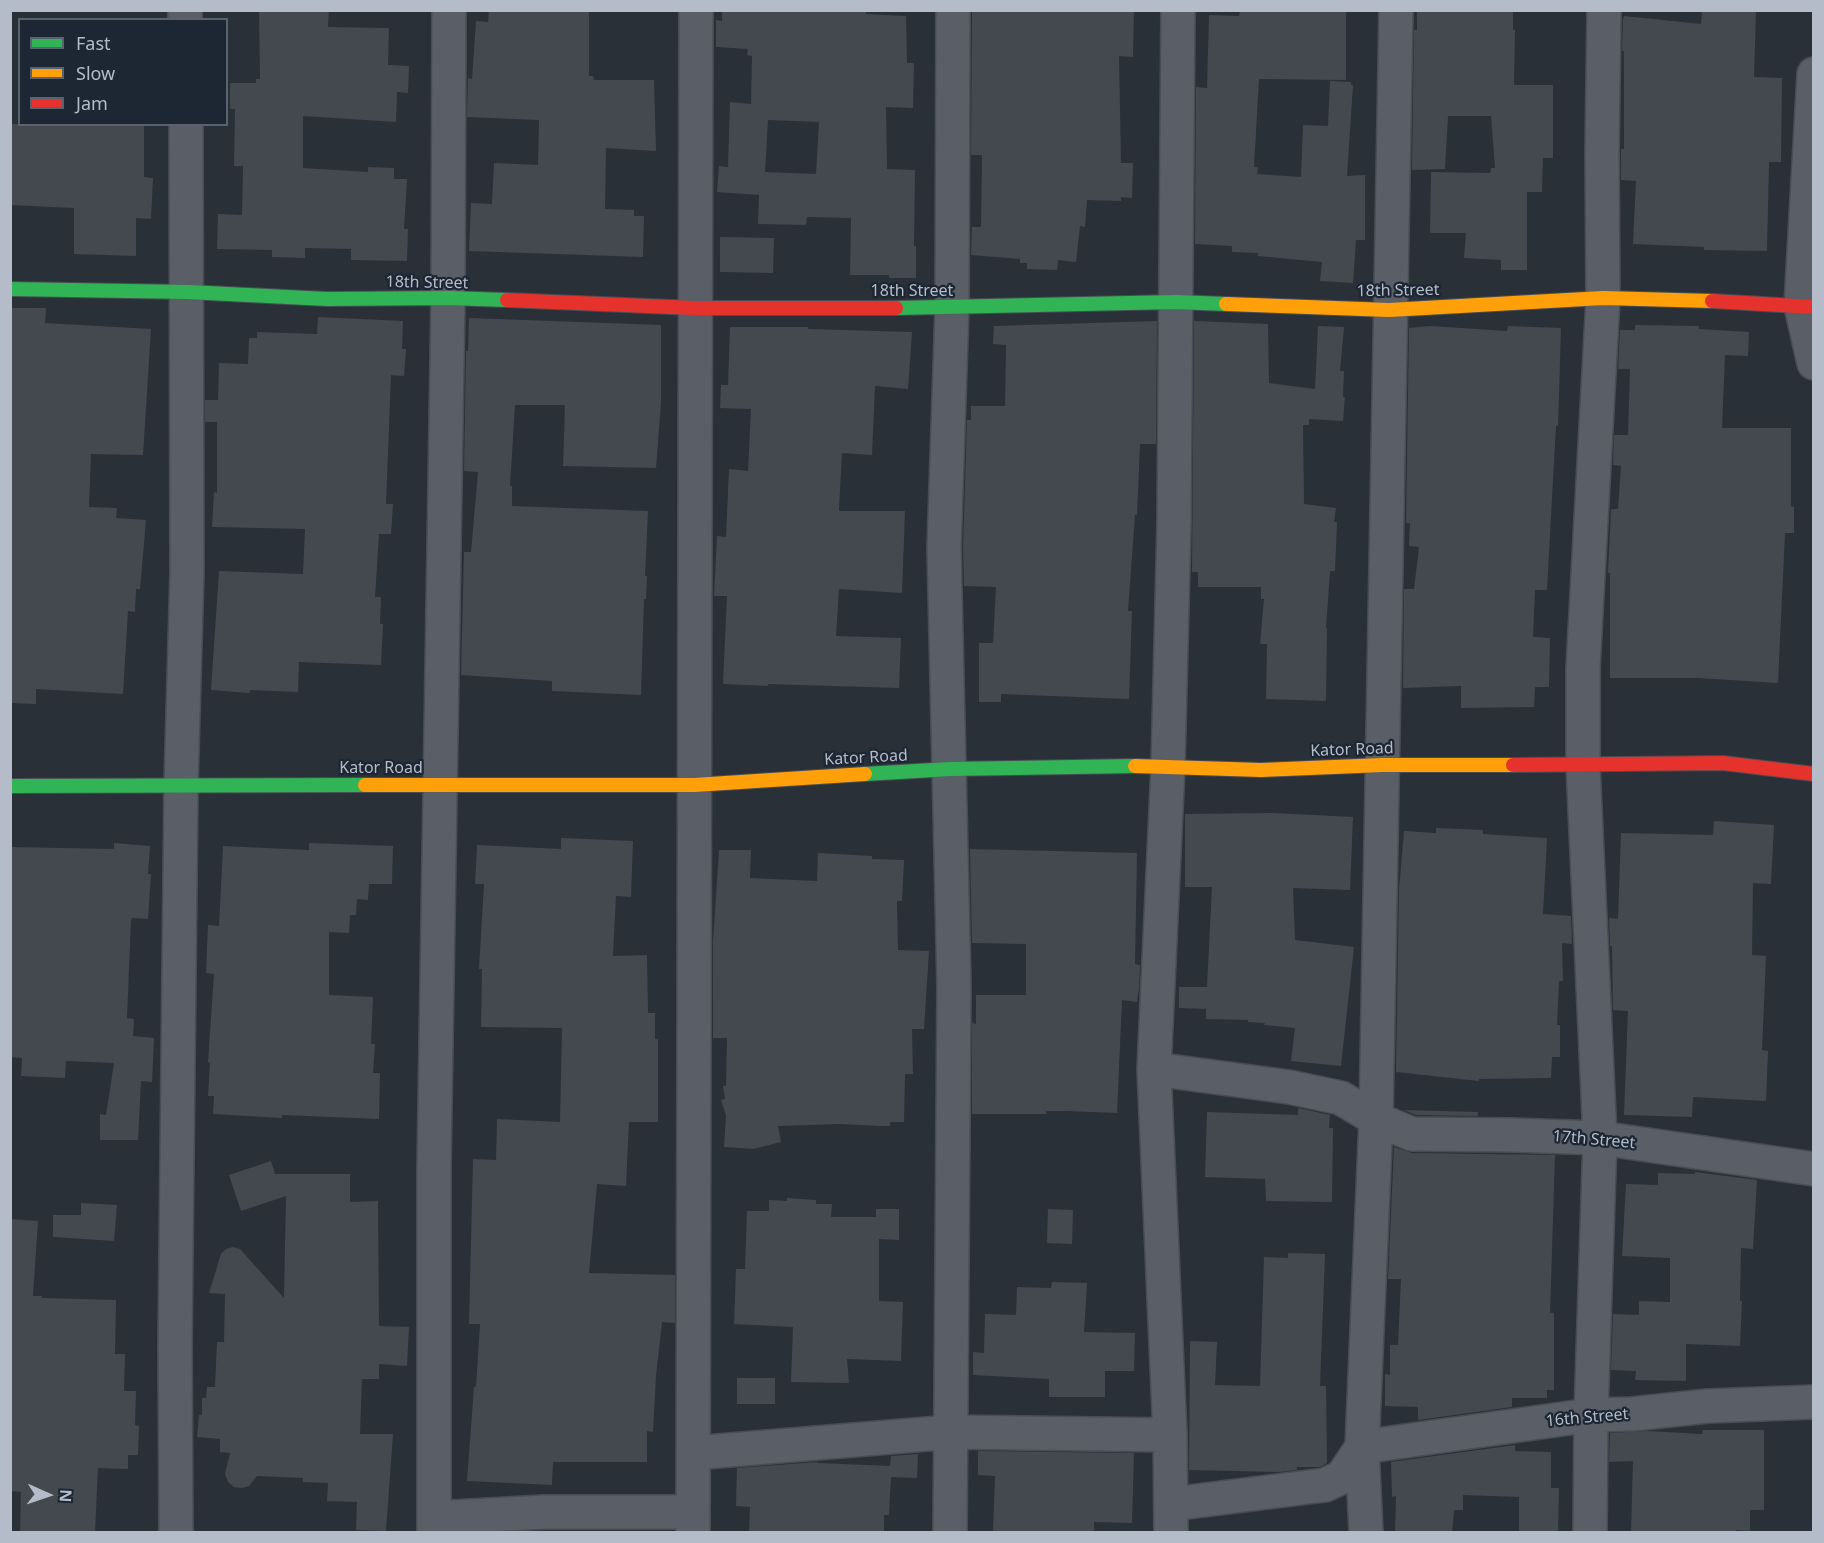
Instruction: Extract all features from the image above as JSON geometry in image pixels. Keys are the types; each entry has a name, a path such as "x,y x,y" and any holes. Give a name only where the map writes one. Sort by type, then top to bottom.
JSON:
{"main road":[{"name":"18th Street","path":"10,289 188,292 327,299 448,298 695,308 952,308 1176,302 1389,310 1603,298 1696,300 1807,307"},
{"name":"Kator Road","path":"10,786 694,784 951,769 1168,766 1261,770 1382,765 1723,763 1814,774"}],"street":[{"path":"449,10 448,298 434,1167 434,1525 544,1512 693,1522 696,10"},
{"path":"950,1533 954,986 951,769 944,548 952,308 953,10"},
{"path":"1179,10 1168,766 1154,1069 1170,1435 1171,1518 1325,1485 1342,1477 1362,1447"},
{"path":"1366,1533 1362,1447 1376,1119 1396,10"},
{"path":"1590,1533 1591,1415 1600,1138 1583,765 1583,668 1603,298 1604,10"},
{"path":"1814,74 1807,307 1814,363"},
{"path":"176,1533 175,1345 181,786 187,571 186,126"},
{"name":"17th Street","path":"1154,1069 1289,1087 1341,1098 1376,1119 1412,1134 1600,1138 1814,1169"},
{"name":"16th Street","path":"1362,1447 1591,1415 1632,1414 1708,1406 1814,1402"},
{"path":"693,1453 952,1432 1170,1435"}],"building":[{"path":"259,10 329,10 328,27 389,28 388,65 409,66 408,93 397,92 396,122 303,116 303,168 368,172 368,167 394,168 394,179 407,179 404,229 408,229 407,261 351,260 351,249 305,248 305,258 272,257 272,250 217,249 218,214 242,215 243,166 234,166 235,109 230,109 230,83 256,83 256,79 260,79"},
{"path":"489,10 589,10 589,76 593,76 594,80 654,80 656,151 606,148 605,209 634,210 634,216 644,216 643,257 469,251 471,203 492,204 494,163 538,165 539,120 467,117 468,78 472,79 476,21 488,22"},
{"path":"722,10 866,10 866,14 906,16 907,63 914,63 913,108 886,107 887,169 915,170 916,278 850,275 851,218 807,217 806,225 758,224 759,195 717,192 719,166 728,167 730,102 751,104 752,56 747,55 748,49 716,47 716,20 722,21","holes":["768,120 819,122 816,174 765,172"]},
{"path":"972,10 1134,10 1133,57 1119,56 1121,163 1133,163 1132,198 1121,197 1121,201 1087,200 1085,227 1080,226 1076,262 1058,260 1057,270 1027,269 1027,263 1020,263 1020,259 971,255 972,227 981,227 982,155 971,155"},
{"path":"1240,10 1346,10 1346,80 1259,79 1254,167 1258,167 1257,174 1301,177 1303,125 1328,126 1330,81 1351,82 1353,85 1347,176 1365,175 1365,240 1356,240 1353,283 1320,281 1322,262 1258,256 1258,253 1232,252 1232,246 1195,244 1196,87 1207,88 1209,15 1239,16"},
{"path":"1513,10 1514,85 1553,85 1553,158 1543,158 1542,192 1527,192 1527,270 1501,270 1501,260 1464,258 1466,233 1430,233 1431,172 1490,173 1491,168 1495,168 1491,116 1448,116 1445,169 1412,170 1414,30 1417,30 1417,11"},
{"path":"1702,10 1756,10 1754,77 1782,78 1781,162 1769,162 1767,251 1704,250 1704,247 1633,244 1636,181 1621,180 1621,149 1624,149 1623,19 1624,16 1701,24"},
{"path":"10,124 18,124 18,126 144,126 144,177 153,178 151,219 136,218 136,256 74,254 74,208 10,205"},
{"path":"720,237 774,238 773,273 720,272"},
{"path":"10,308 46,308 45,323 151,329 143,455 91,454 89,507 117,508 116,518 146,520 140,589 136,589 135,612 128,611 123,694 36,689 36,704 10,703"},
{"path":"318,317 403,321 402,349 406,349 404,376 391,375 386,504 393,504 391,534 379,534 375,597 381,597 380,624 383,624 381,665 299,662 298,692 250,690 249,693 211,690 219,571 303,574 305,529 212,527 214,492 217,493 217,422 205,422 205,400 218,400 219,363 248,364 249,338 257,338 257,332 317,334"},
{"path":"469,318 661,325 661,403 656,468 563,466 565,405 515,405 510,486 512,486 512,506 648,511 641,695 552,691 552,681 461,675 464,552 471,552 478,472 464,471 466,351 468,351"},
{"path":"1157,321 1156,444 1140,444 1137,515 1135,515 1128,611 1132,611 1129,699 1001,694 1001,702 979,702 979,643 993,643 996,587 964,586 967,420 971,420 971,406 1005,406 1006,345 993,344 994,326"},
{"path":"1194,321 1268,324 1269,383 1315,389 1318,326 1344,327 1340,371 1344,371 1343,421 1309,419 1309,425 1303,425 1304,504 1336,508 1335,571 1330,571 1326,628 1326,701 1266,699 1267,644 1260,644 1264,599 1261,599 1261,587 1198,587 1198,572 1192,572"},
{"path":"1635,325 1699,326 1699,329 1749,332 1748,356 1725,355 1722,428 1791,428 1791,506 1794,507 1794,533 1785,533 1778,683 1698,678 1610,678 1610,573 1608,573 1611,509 1618,509 1621,466 1613,465 1614,435 1628,435 1630,369 1618,369 1620,330 1635,330"},
{"path":"1430,326 1507,331 1508,326 1561,328 1558,426 1556,426 1547,590 1535,590 1533,637 1550,638 1549,687 1535,687 1534,707 1461,708 1461,686 1403,688 1404,589 1414,589 1419,547 1409,546 1410,523 1406,523 1409,328"},
{"path":"730,327 808,327 808,329 912,332 908,389 875,386 872,455 842,453 839,508 839,511 905,511 902,593 839,589 836,636 901,638 899,688 723,684 727,596 714,596 717,536 726,537 729,469 748,471 751,409 720,408 721,385 728,385"},
{"path":"1273,813 1353,817 1350,890 1293,888 1295,940 1354,947 1341,1066 1291,1061 1295,1028 1264,1025 1265,1023 1248,1022 1248,1020 1206,1019 1206,1009 1179,1008 1179,987 1207,987 1212,887 1185,887 1185,814"},
{"path":"1714,821 1774,825 1771,884 1753,883 1752,955 1766,956 1762,1050 1768,1051 1766,1101 1693,1097 1692,1117 1624,1115 1628,1011 1613,1010 1609,918 1618,919 1621,833 1713,835"},
{"path":"1436,828 1483,830 1483,834 1547,838 1543,914 1571,916 1572,944 1562,943 1563,981 1559,981 1557,1025 1560,1025 1560,1057 1552,1057 1551,1078 1479,1079 1479,1081 1396,1072 1399,890 1404,831 1436,833"},
{"path":"561,838 633,841 631,897 616,896 613,956 647,955 648,1013 655,1013 655,1039 658,1039 658,1122 629,1122 626,1186 597,1184 589,1273 675,1275 675,1323 662,1322 653,1432 647,1431 647,1462 553,1462 552,1485 467,1481 480,1324 469,1324 473,1159 496,1160 497,1119 560,1122 562,1028 481,1027 482,969 479,969 484,884 475,884 477,845 561,849"},
{"path":"114,843 150,846 148,919 132,918 131,920 127,1018 134,1019 133,1036 154,1038 152,1082 141,1081 138,1140 100,1140 100,1114 106,1115 114,1063 66,1061 65,1078 21,1076 22,1058 10,1057 10,847 114,849"},
{"path":"309,843 393,846 392,884 369,884 368,900 357,899 356,915 350,915 349,933 329,932 329,995 373,997 371,1044 375,1044 373,1073 380,1073 379,1119 282,1115 282,1118 213,1114 214,1096 208,1096 210,1063 208,1062 214,974 206,973 208,925 219,926 223,846 309,850"},
{"path":"970,849 1137,853 1135,964 1140,965 1139,988 1137,1002 1122,1000 1117,1113 1046,1111 1046,1114 972,1114 972,1023 976,1024 976,995 1026,995 1026,944 972,943"},
{"path":"719,850 751,850 750,878 817,881 818,853 904,860 902,901 897,901 898,950 929,951 924,1029 912,1029 913,1074 905,1074 904,1122 890,1122 890,1126 839,1124 778,1126 781,1142 753,1149 724,1147 726,1115 721,1100 725,1099 723,1086 726,1086 727,1038 713,1038 713,942"},
{"path":"1298,1108 1330,1115 1329,1128 1333,1128 1332,1202 1266,1201 1265,1179 1205,1177 1207,1112 1298,1115"},
{"path":"1404,1110 1478,1112 1478,1116 1416,1115"},
{"path":"1394,1147 1412,1153 1555,1155 1550,1313 1554,1313 1554,1390 1547,1390 1547,1398 1512,1398 1512,1407 1418,1420 1418,1407 1385,1406 1385,1374 1390,1375 1390,1345 1398,1345 1401,1279 1388,1279"},
{"path":"271,1161 275,1174 350,1174 350,1202 378,1201 379,1326 409,1327 407,1366 379,1364 379,1379 362,1379 360,1434 393,1434 386,1531 356,1530 357,1502 327,1501 328,1483 303,1482 303,1478 257,1476 249,1486 234,1487 228,1482 225,1474 230,1453 220,1452 220,1439 197,1437 199,1415 202,1415 202,1398 206,1398 207,1387 215,1387 217,1342 224,1342 225,1294 209,1293 221,1254 233,1247 240,1249 284,1298 286,1196 241,1211 229,1175"},
{"path":"1695,1172 1757,1180 1753,1249 1741,1248 1740,1346 1686,1344 1686,1381 1635,1380 1636,1371 1611,1370 1613,1314 1639,1315 1639,1301 1670,1302 1670,1258 1622,1256 1626,1184 1658,1185 1658,1173 1695,1174"},
{"path":"787,1198 816,1200 816,1204 832,1204 831,1217 876,1217 876,1209 899,1209 899,1240 879,1239 879,1301 903,1302 901,1361 847,1359 849,1383 791,1382 793,1327 734,1324 736,1269 745,1269 747,1211 769,1211 769,1200 787,1201"},
{"path":"81,1203 117,1205 114,1241 53,1237 53,1215 81,1215"},
{"path":"1048,1209 1073,1210 1072,1244 1047,1243"},
{"path":"10,1219 38,1221 33,1296 116,1300 115,1354 125,1354 124,1391 136,1391 135,1425 139,1426 138,1455 128,1455 128,1469 98,1468 95,1533 20,1533 21,1492 10,1491"},
{"path":"1288,1253 1325,1254 1320,1386 1326,1386 1327,1463 1320,1467 1297,1467 1297,1470 1280,1472 1189,1470 1190,1341 1217,1342 1215,1385 1260,1386 1264,1257 1288,1258"},
{"path":"1052,1282 1087,1283 1084,1332 1135,1333 1134,1371 1105,1371 1105,1397 1049,1397 1049,1379 973,1375 973,1352 984,1353 985,1314 1016,1315 1017,1287 1051,1288"},
{"path":"737,1378 775,1378 775,1404 737,1404"},
{"path":"1703,1430 1764,1430 1764,1510 1750,1510 1750,1531 1631,1533 1633,1461 1609,1462 1610,1433 1647,1431 1702,1434"},
{"path":"1515,1445 1515,1451 1551,1452 1551,1488 1559,1488 1558,1533 1519,1533 1519,1497 1463,1495 1463,1510 1454,1510 1452,1533 1395,1533 1396,1496 1392,1497 1391,1462"},
{"path":"978,1451 1134,1453 1132,1523 1094,1522 1094,1533 993,1533 995,1476 978,1475"},
{"path":"918,1454 917,1478 891,1477 889,1515 884,1515 884,1533 749,1533 750,1507 736,1506 737,1468 818,1462 890,1466 891,1456"}],"traffic: fast":[{"path":"10,289 188,292 327,299 507,300"},
{"path":"896,308 1176,302 1226,304"},
{"path":"865,774 950,769 1135,766"},
{"path":"10,786 365,785"}],"traffic: slow":[{"path":"1226,304 1389,310 1603,298 1712,301"},
{"path":"1135,766 1261,770 1382,765 1513,765"},
{"path":"365,785 694,785 865,774"}],"traffic: jam":[{"path":"507,300 695,308 896,308"},
{"path":"1712,301 1814,307"},
{"path":"1513,765 1723,763 1814,774"}]}
